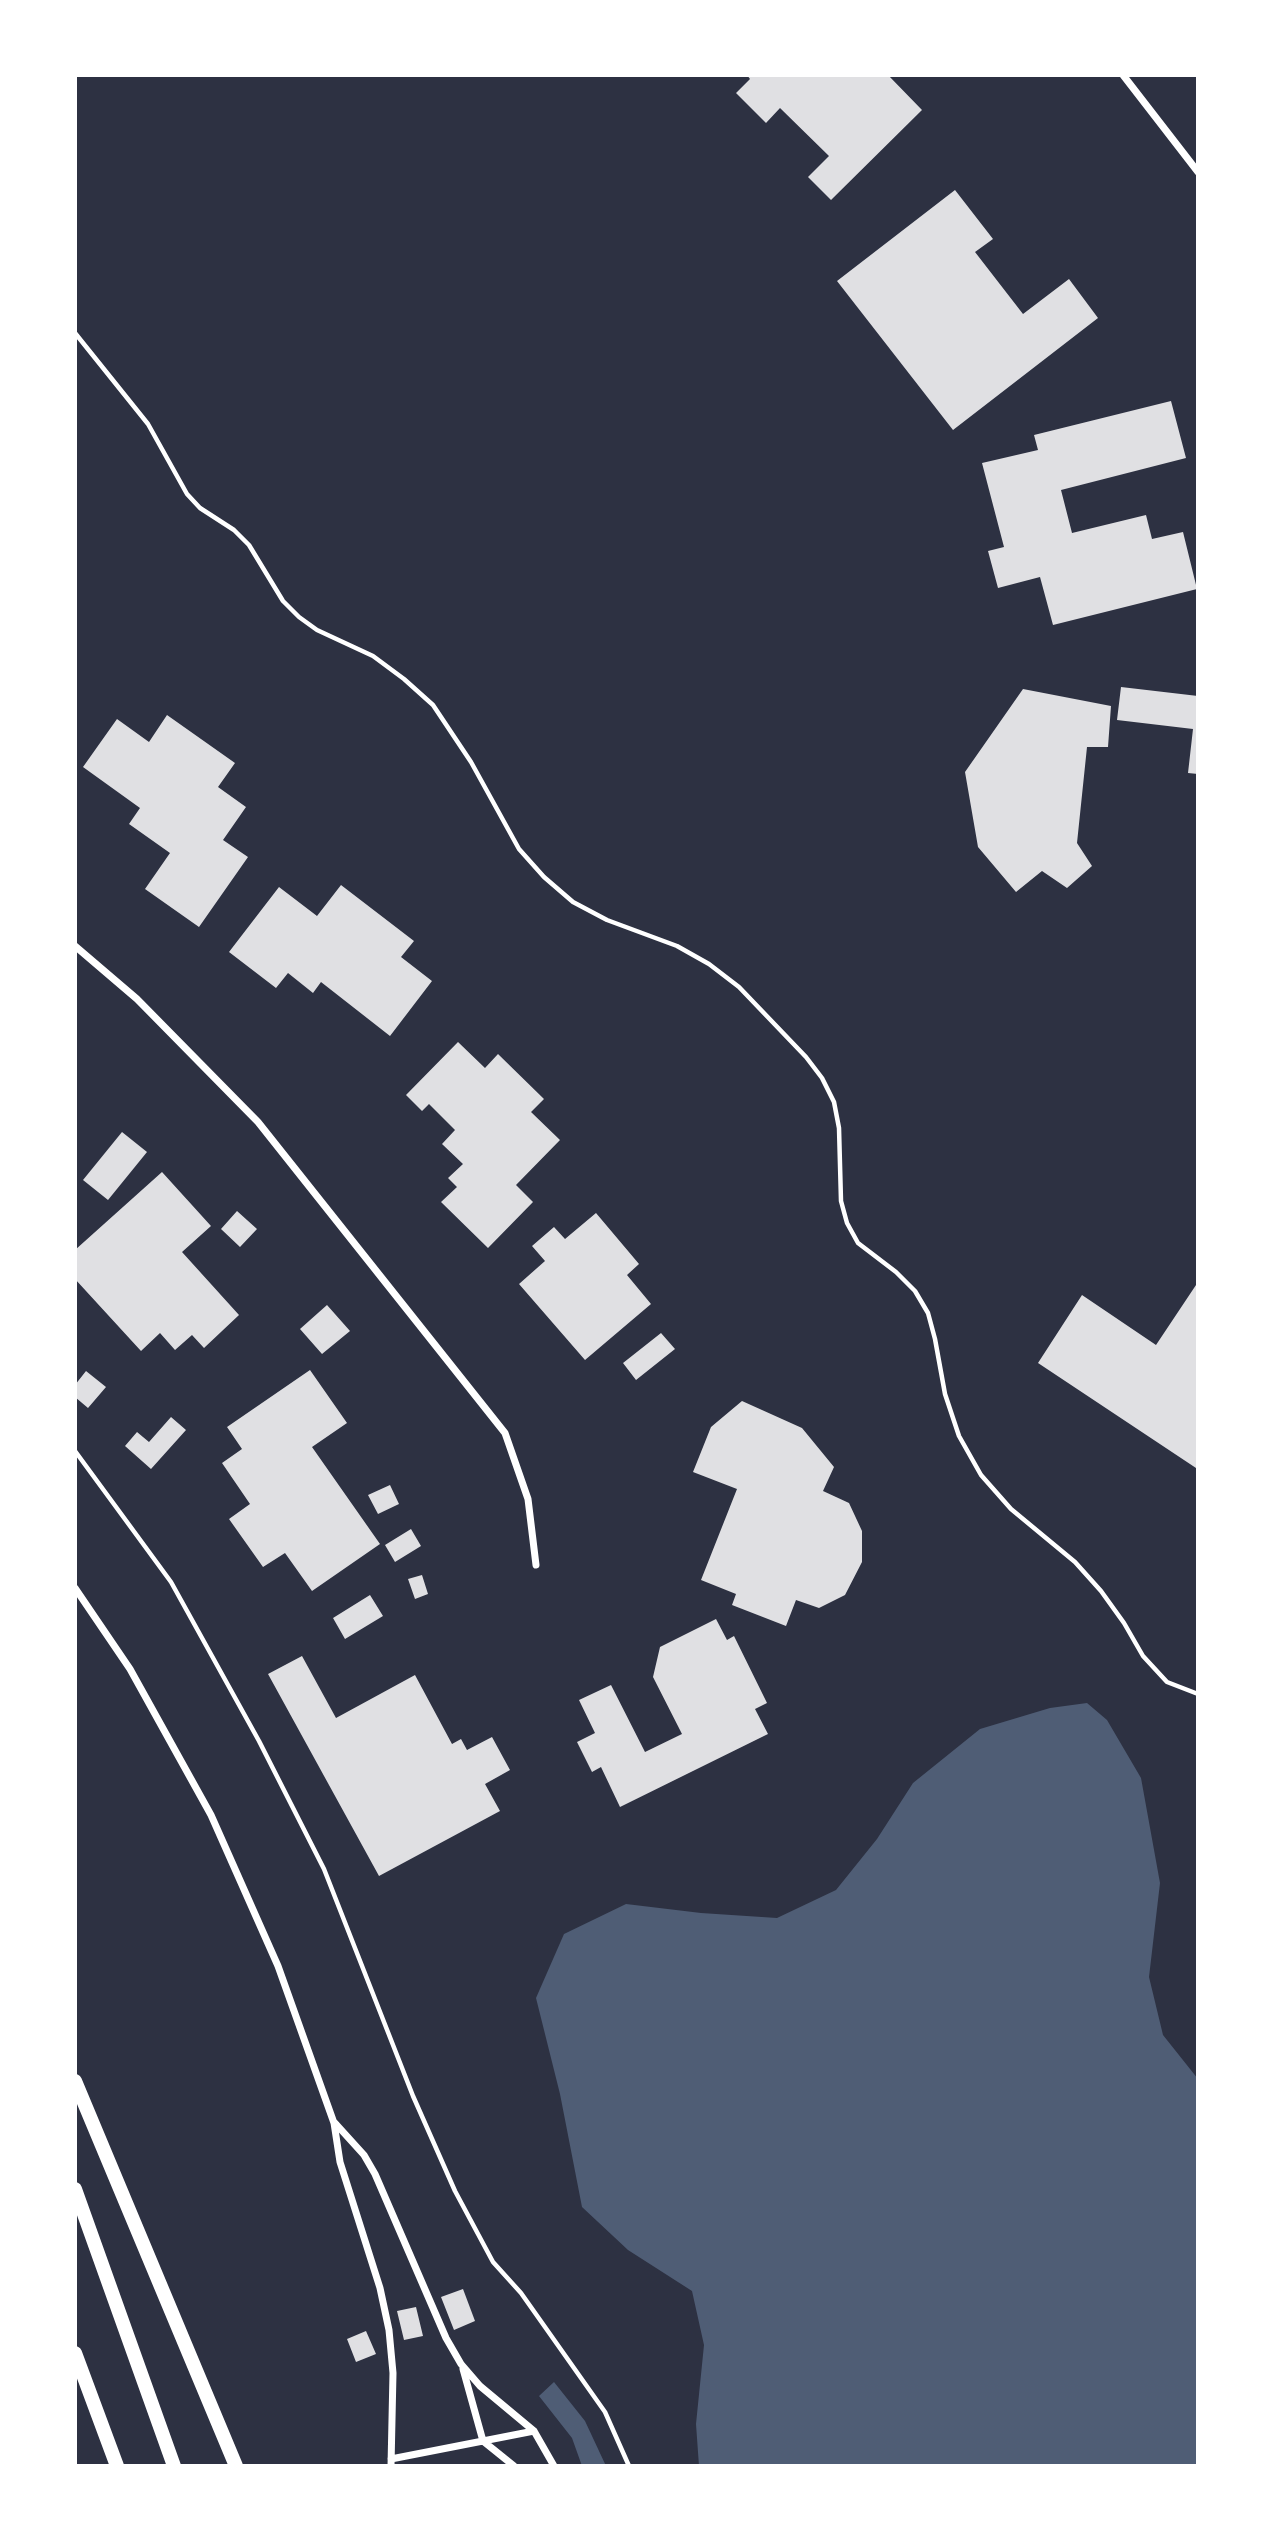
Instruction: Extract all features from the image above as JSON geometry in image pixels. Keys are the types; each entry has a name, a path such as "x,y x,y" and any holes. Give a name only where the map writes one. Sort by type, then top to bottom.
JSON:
{"main road":[{"path":"75,2081 236,2466"},
{"path":"75,2189 174,2466"},
{"path":"75,2353 117,2466"}],"street":[{"path":"1123,75 1198,172"},
{"path":"75,946 137,999 258,1122 505,1433 528,1499 536,1565"},
{"path":"75,1588 130,1669 211,1815 278,1966 334,2123 340,2162 380,2288 389,2330 393,2373 391,2462 534,2431"},
{"path":"334,2123 350,2138 375,2174 446,2338 461,2364 480,2386 534,2431 554,2466"},
{"path":"461,2364 483,2441 514,2466"}],"path":[{"path":"75,333 148,424 187,494 200,508 234,530 249,545 271,583 291,610 317,630 373,656 404,678 433,705 471,762 519,849 544,877 573,902 607,920 677,946 709,964 739,987 806,1057 822,1078 834,1102 839,1128 841,1201 846,1223 858,1243 897,1272 915,1291 928,1313 945,1394 959,1436 981,1475 1011,1509 1084,1572 1124,1623 1143,1656 1167,1682 1198,1694"},
{"path":"75,1451 171,1582 259,1741 324,1870 413,2096 455,2191 493,2262 535,2311 606,2412 629,2466"}],"water":[{"path":"1087,1703 1107,1720 1141,1778 1160,1883 1149,1977 1163,2035 1198,2079 1198,2466 699,2466 696,2424 704,2345 692,2291 628,2250 582,2207 560,2094 536,1998 564,1934 626,1904 777,1918 836,1890 877,1839 913,1783 980,1729 1050,1708"},
{"path":"554,2382 585,2421 606,2466 582,2466 572,2438 539,2396"}],"building":[{"path":"747,75 888,75 922,110 831,200 808,177 829,156 780,108 766,123 736,93 750,79"},
{"path":"955,190 993,239 975,252 1023,314 1069,279 1098,318 953,430 837,281"},
{"path":"1171,401 1186,458 1061,490 1072,533 1146,515 1152,539 1183,532 1197,589 1053,625 1040,577 998,588 988,551 1004,547 982,463 1038,450 1034,435"},
{"path":"1121,687 1198,696 1198,774 1188,773 1193,729 1117,720"},
{"path":"1023,689 1111,706 1108,747 1087,747 1077,843 1092,866 1067,888 1042,871 1016,892 978,847 965,772"},
{"path":"167,715 235,763 218,787 246,807 223,840 248,857 199,927 145,889 170,853 129,824 140,808 83,767 117,719 149,742"},
{"path":"341,885 414,941 401,957 432,981 390,1036 321,982 313,993 288,973 276,988 229,952 279,887 317,916"},
{"path":"458,1042 485,1068 498,1054 544,1099 531,1112 560,1140 516,1185 533,1202 488,1248 441,1202 457,1187 448,1178 463,1164 442,1144 455,1130 429,1104 422,1111 406,1095"},
{"path":"122,1132 147,1152 108,1200 83,1180"},
{"path":"162,1172 211,1226 182,1252 239,1315 204,1348 192,1335 175,1350 160,1333 141,1351 75,1279 75,1250"},
{"path":"237,1211 257,1229 240,1247 221,1229"},
{"path":"596,1213 639,1264 627,1275 651,1304 585,1360 519,1284 545,1261 532,1246 554,1227 565,1239"},
{"path":"1198,1282 1196,1468 1038,1363 1082,1295 1156,1345"},
{"path":"327,1305 350,1331 322,1354 300,1329"},
{"path":"661,1333 675,1349 636,1380 623,1363"},
{"path":"310,1370 347,1423 312,1447 380,1544 312,1591 285,1553 263,1567 229,1519 250,1504 222,1463 242,1449 227,1427"},
{"path":"86,1371 106,1387 88,1408 75,1397 75,1385"},
{"path":"742,1401 802,1428 834,1467 823,1491 849,1503 862,1531 862,1562 845,1595 819,1608 796,1600 786,1626 732,1605 736,1594 701,1580 737,1489 693,1472 711,1427"},
{"path":"171,1417 186,1430 151,1469 125,1446 137,1432 149,1442"},
{"path":"390,1485 399,1504 378,1514 368,1495"},
{"path":"411,1529 421,1546 395,1562 385,1545"},
{"path":"422,1575 428,1594 415,1599 408,1579"},
{"path":"370,1595 383,1616 345,1639 333,1618"},
{"path":"716,1619 727,1640 734,1636 767,1703 755,1709 768,1734 620,1807 601,1767 592,1772 577,1742 595,1733 579,1700 611,1685 645,1752 682,1734 653,1677 660,1647"},
{"path":"302,1656 336,1718 415,1675 452,1744 461,1739 467,1750 492,1737 510,1770 485,1784 500,1811 379,1876 268,1674"},
{"path":"463,2289 475,2321 454,2330 441,2297"},
{"path":"416,2307 423,2336 404,2340 397,2311"},
{"path":"366,2331 376,2354 356,2362 347,2339"}]}
